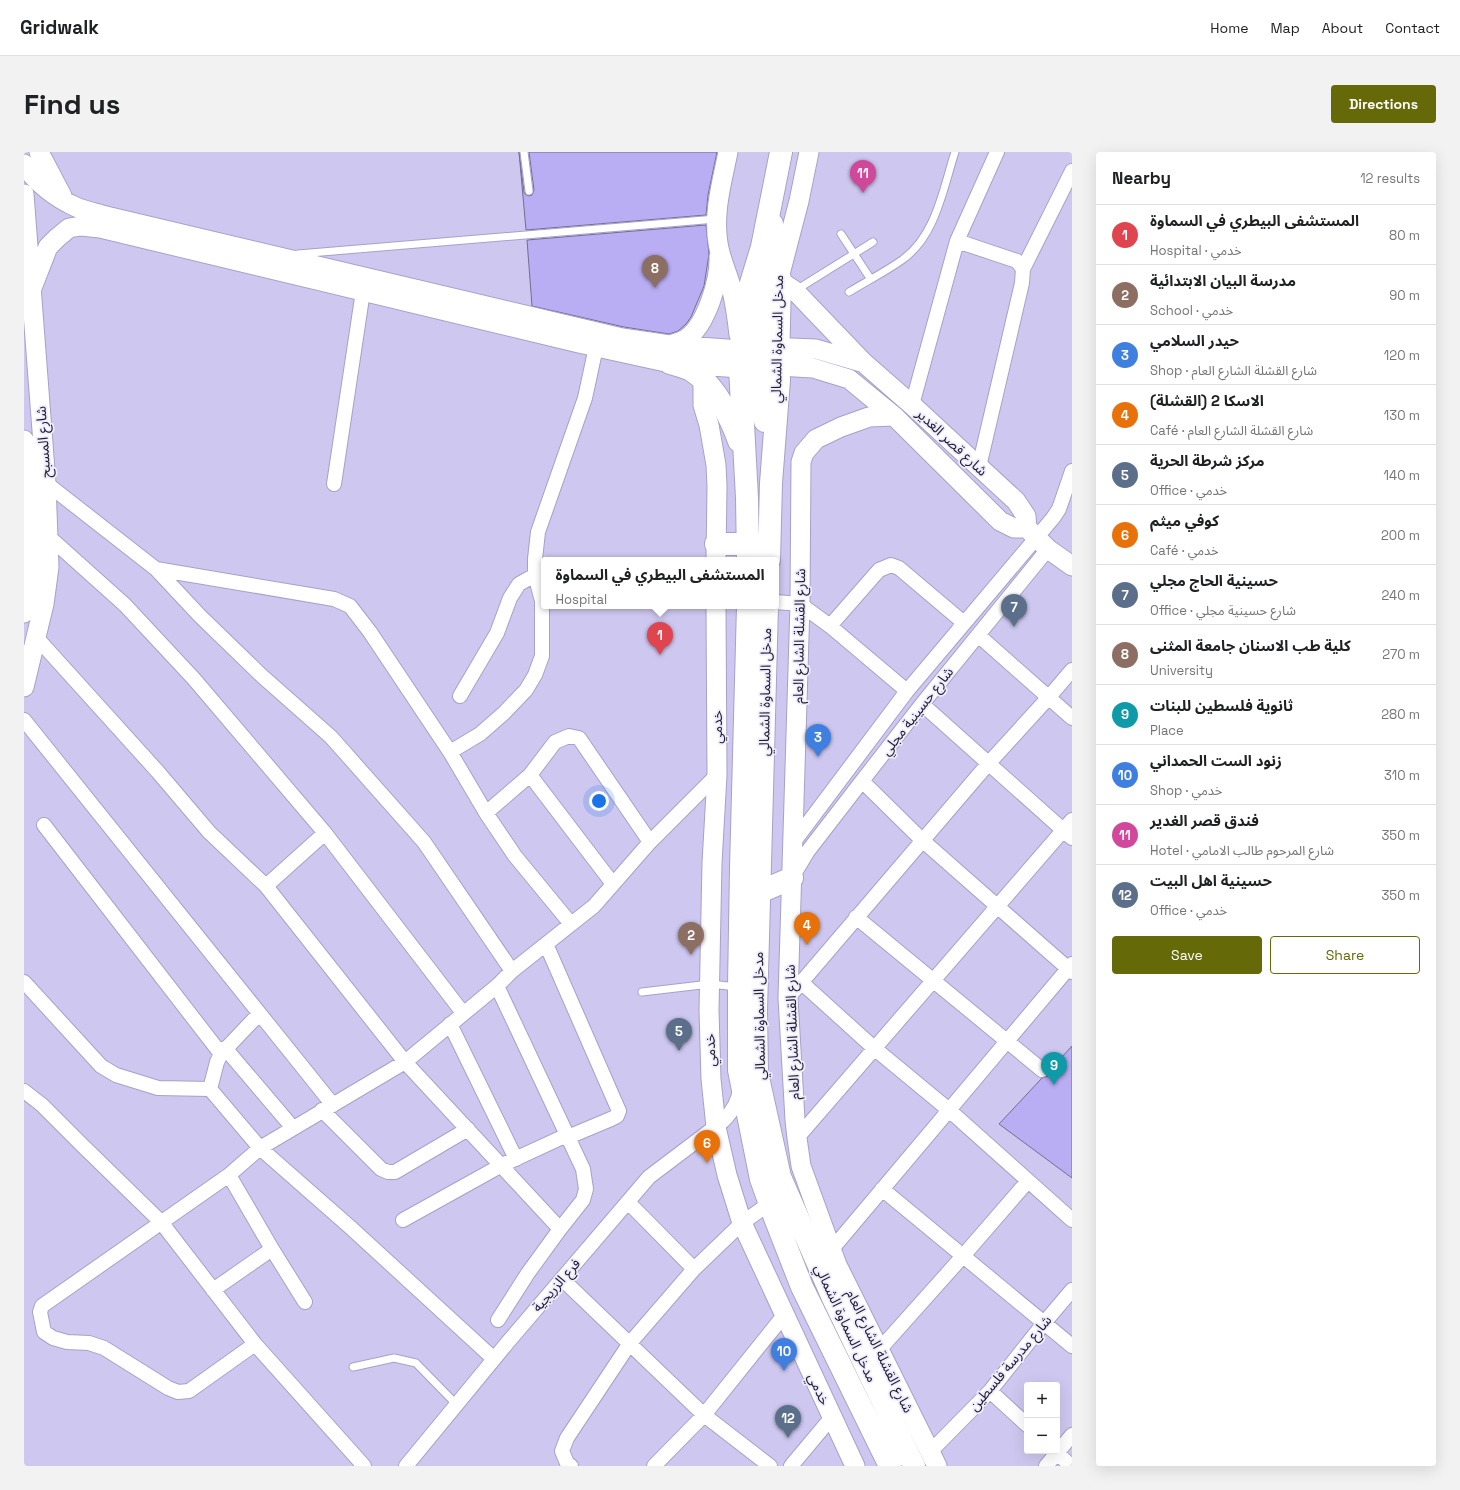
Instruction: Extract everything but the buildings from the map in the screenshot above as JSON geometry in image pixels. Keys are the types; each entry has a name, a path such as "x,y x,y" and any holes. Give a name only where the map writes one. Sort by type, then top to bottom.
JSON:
{"highway":[{"path":"769,557 771,484 760,358 762,247 781,152"},
{"name":"مدخل السماوة الشمالي","path":"749,552 747,498 760,358 785,282 770,209"},
{"path":"670,354 704,379 722,404 733,425 742,450 747,498"},
{"path":"716,552 749,552"},
{"name":"مدخل السماوة الشمالي","path":"748,609 739,987 739,1070 762,1179 802,1287 890,1466"},
{"name":"مدخل السماوة الشمالي","path":"767,609 756,1011 757,1073 780,1177 830,1292 927,1461"},
{"path":"760,892 792,878"}],"main road":[{"path":"39,152 65,201"},
{"path":"670,354 695,331 710,303 719,261 716,219 728,152"},
{"path":"785,282 799,201 810,152"},
{"path":"24,164 30,174 45,188 65,201 76,207 106,216 622,338 670,354"},
{"name":"شارع المسبح","path":"24,194 46,483 49,567 44,604 24,688"},
{"path":"32,288 48,247 69,228 81,226 100,228 596,347 670,354 760,358 813,368 849,380 894,416 1000,521 1037,538 1072,566"},
{"path":"718,242 721,260 730,284 737,317 760,358"},
{"name":"شارع قصر الغدير","path":"785,282 864,363 1016,501 1026,516 1037,538"},
{"path":"760,358 791,348 816,349 864,363"},
{"path":"704,379 703,405 710,431 716,465 716,552"},
{"name":"شارع القشلة الشارع العام","path":"894,416 869,417 841,426 816,439 804,453 801,462 800,604 788,998 795,1120 801,1166 837,1265 879,1350 927,1461"},
{"name":"شارع المسبح","path":"24,440 30,583 24,613"},
{"name":"خدمي","path":"716,609 717,776 712,862 709,1010 711,1079 720,1124 727,1175 742,1223 855,1466"}],"street":[{"path":"912,405 957,241 997,152"},
{"path":"979,467 1022,283 1023,269 1072,171"},
{"path":"957,241 1017,261 1023,269"},
{"path":"334,484 363,291"},
{"path":"541,597 535,575 538,532 585,398 596,347"},
{"path":"1037,538 1059,509 1069,487 1072,471"},
{"path":"46,483 156,569 200,616 257,671 331,736 424,842 512,971"},
{"path":"48,536 125,605 189,674 325,833 464,1014"},
{"name":"شارع حسينية مجلي","path":"793,843 907,691 1037,538"},
{"name":"شارع حسينية مجلي","path":"792,878 808,851 922,704 978,635 1037,538"},
{"path":"830,626 879,570 890,565 899,568 964,623"},
{"path":"156,569 334,599 350,606 370,632 450,752 486,813 515,856 571,924"},
{"path":"460,696 497,633 510,598 519,584 535,575"},
{"path":"779,602 800,604 830,626 907,691"},
{"path":"450,752 480,734 504,713 526,690 535,675 542,656 542,609"},
{"path":"978,635 1072,718"},
{"path":"36,637 158,772 209,832 266,886 405,1062 560,1229"},
{"path":"788,998 922,840 1072,670"},
{"path":"797,1138 996,907 1069,829 988,764 922,704"},
{"path":"24,720 259,1014 328,1108 382,1169 388,1172 395,1172 468,1129"},
{"path":"486,813 530,775 555,742 569,736 579,738 650,842"},
{"path":"530,775 613,884"},
{"path":"254,1344 189,1391 178,1392 168,1388 104,1348 89,1343 67,1342 53,1338 44,1332 40,1312 42,1306 229,1175 260,1148 405,1062 497,986 512,971 594,906 650,842 717,776"},
{"path":"832,1249 1071,968 996,907 922,840 862,781"},
{"path":"44,825 223,1051 293,1128"},
{"path":"266,886 325,833"},
{"path":"856,917 1042,1070"},
{"path":"403,1220 516,1158 617,1116 619,1111 546,944"},
{"path":"24,982 101,1066 116,1075 158,1088 210,1089 260,1148 350,1227 494,1358"},
{"path":"802,982 874,1048 949,1110 1072,1220"},
{"path":"497,986 583,1169 586,1189 583,1200 528,1272 498,1320"},
{"path":"210,1089 217,1062 223,1051 259,1014"},
{"path":"450,1024 516,1158"},
{"name":"فرع الزريجية","path":"406,1466 494,1358 649,1177 720,1124 731,1113 740,1092 741,1080"},
{"path":"24,1091 42,1105 161,1222 254,1344 364,1466"},
{"path":"720,1124 731,1120 738,1121 751,1129"},
{"path":"229,1175 305,1302"},
{"path":"879,1350 1028,1181"},
{"path":"882,1189 1072,1346"},
{"path":"628,1202 694,1269"},
{"path":"571,1466 567,1463 562,1451 567,1438 630,1343 694,1269 742,1223 770,1203"},
{"path":"213,1290 272,1249"},
{"path":"562,1279 704,1415 770,1466"},
{"name":"شارع مدرسة فلسطين","path":"927,1461 990,1391 1072,1290"},
{"path":"654,1466 704,1415 784,1314"},
{"path":"990,1391 1024,1422"},
{"path":"791,1466 832,1417"},
{"path":"1060,1448 1072,1435"},
{"path":"1046,1466 1055,1454"},
{"path":"1058,1454 1071,1466"}],"lane":[{"path":"524,152 529,191"},
{"path":"850,292 870,278 902,260 919,243 937,209 954,152"},
{"path":"277,256 716,219"},
{"path":"841,234 870,278"},
{"path":"785,282 855,255 874,242"},
{"path":"642,992 710,984 739,987"},
{"path":"353,1367 394,1358 416,1362 456,1404"}],"place":[{"name":"فندق قصر الغدير","path":"863,193"},
{"name":"كلية طب الاسنان جامعة المثنى","path":"655,288"},
{"name":"حسينية الحاج مجلي","path":"1014,627"},
{"name":"المستشفى البيطري في السماوة","path":"660,655"},
{"name":"حيدر السلامي","path":"818,757"},
{"name":"الاسكا 2 (القشلة)","path":"807,945"},
{"name":"مدرسة البيان الابتدائية","path":"691,955"},
{"name":"مركز شرطة الحرية","path":"679,1051"},
{"name":"ثانوية فلسطين للبنات","path":"1054,1085"},
{"name":"كوفي ميثم","path":"707,1163"},
{"name":"زنود الست الحمداني","path":"784,1371"},
{"name":"حسينية اهل البيت","path":"788,1438"}]}
